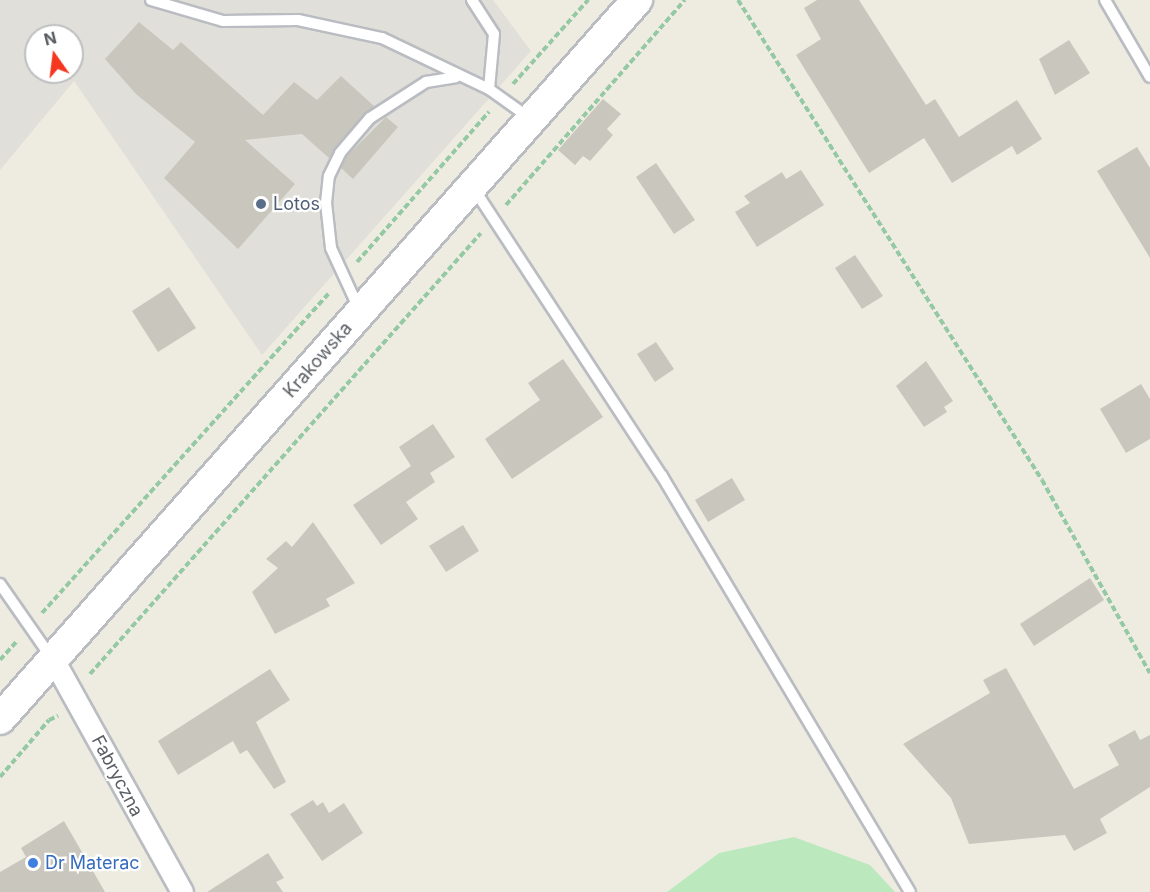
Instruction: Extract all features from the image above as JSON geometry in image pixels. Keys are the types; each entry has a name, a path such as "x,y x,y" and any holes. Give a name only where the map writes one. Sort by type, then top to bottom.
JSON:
{"street":[{"name":"Krakowska","path":"0,719 637,0"},
{"name":"Fabryczna","path":"53,659 182,892"}],"lane":[{"path":"151,0 223,21 298,20 337,26 382,38 456,77 489,89 531,120"},
{"path":"472,0 494,34 489,89"},
{"path":"1105,0 1150,77"},
{"path":"360,312 342,280 331,248 326,203 329,176 340,153 370,118 405,93 426,82 456,77"},
{"path":"472,186 492,220 662,476 910,892"},
{"path":"0,584 53,659"}],"path":[{"path":"0,660 342,280 588,0"},
{"path":"0,777 49,720 77,700 87,688 88,675 160,589 492,220 685,0"},
{"path":"738,0 1042,480 1150,673"}],"shaded area":[{"path":"0,0 493,0 531,51 262,355 76,84 84,84 84,24 24,24 24,84 72,84 0,170"}],"green space":[{"path":"794,837 870,865 895,892 667,892 719,853"}],"building":[{"path":"817,0 859,0 926,105 935,99 959,137 1017,100 1042,139 1017,155 1012,146 952,183 924,138 869,173 796,55 821,39 804,8"},
{"path":"139,22 173,50 181,42 263,115 294,82 317,100 341,76 374,106 329,158 302,134 245,140 295,184 238,249 164,178 195,142 136,94 105,59"},
{"path":"1069,40 1090,73 1055,95 1039,59"},
{"path":"603,99 621,114 607,129 613,135 590,161 583,156 575,165 558,150"},
{"path":"386,117 398,127 353,179 341,168 346,157"},
{"path":"1137,147 1150,168 1150,258 1097,171"},
{"path":"656,163 695,220 674,234 636,177"},
{"path":"801,170 824,205 757,247 735,212 750,203 744,196 782,172 786,179"},
{"path":"855,255 883,296 862,309 835,268"},
{"path":"169,287 196,328 158,352 132,311"},
{"path":"656,342 674,369 655,382 637,354"},
{"path":"563,359 603,417 512,479 485,439 540,400 528,383"},
{"path":"926,361 953,401 944,407 947,412 924,427 896,386"},
{"path":"1141,384 1150,399 1150,439 1126,453 1100,409"},
{"path":"433,424 455,457 430,473 435,482 406,502 418,519 381,545 353,505 411,466 399,447"},
{"path":"732,478 745,500 708,522 695,500"},
{"path":"313,522 355,583 326,599 330,606 275,634 252,592 278,568 266,559 286,541 292,547"},
{"path":"463,525 479,551 446,572 429,546"},
{"path":"1090,578 1104,600 1034,646 1020,624"},
{"path":"1006,668 1074,789 1119,765 1108,745 1135,730 1140,740 1150,735 1150,787 1100,819 1107,833 1074,851 1065,835 969,844 951,798 903,744 990,693 983,680"},
{"path":"270,669 290,700 256,722 286,782 274,789 247,750 240,754 233,741 178,775 158,741"},
{"path":"313,800 317,806 323,802 329,813 344,803 363,833 322,861 290,814"},
{"path":"64,821 105,892 0,892 0,872 26,857 21,848"},
{"path":"268,853 284,878 276,882 283,892 207,892"}],"place":[{"name":"Lotos","path":"261,204"},
{"name":"Dr Materac","path":"33,863"}]}
